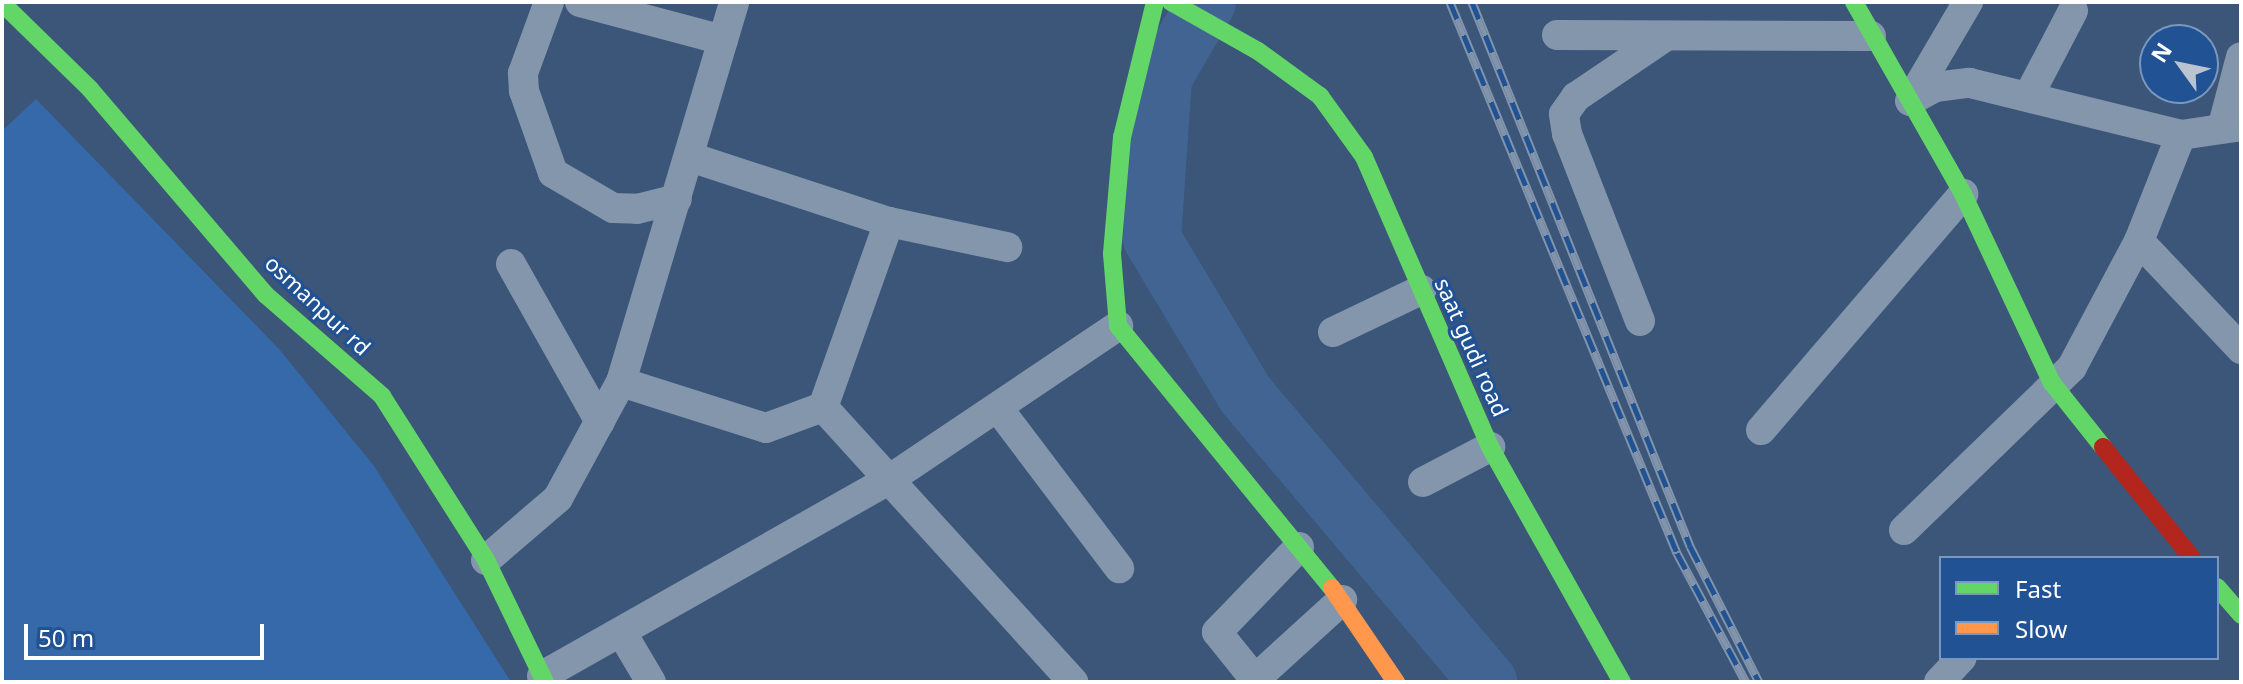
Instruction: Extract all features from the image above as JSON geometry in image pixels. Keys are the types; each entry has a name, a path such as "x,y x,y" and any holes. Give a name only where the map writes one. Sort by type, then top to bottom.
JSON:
{"street":[{"path":"549,2 523,73 524,91 553,173 613,208 637,209 677,199"},
{"path":"580,2 723,40"},
{"path":"486,560 558,498 621,382 734,2"},
{"path":"1155,2 1122,137 1112,254 1118,326 1342,600 1396,682"},
{"name":"saat gudi road","path":"1171,2 1258,51 1320,96 1364,157 1490,447 1622,682"},
{"path":"1854,2 1963,194 2052,383 2190,556"},
{"path":"1910,101 1968,2"},
{"name":"osmanpur rd","path":"2,3 90,89 266,295 382,396 486,560 543,679"},
{"path":"2029,95 2073,11"},
{"path":"1557,35 1871,36"},
{"path":"1640,321 1567,134 1564,114 1576,97 1666,36"},
{"path":"1910,101 1954,83 2029,95 2181,135 2232,125 2241,57"},
{"path":"1904,530 2052,383 2072,367 2139,241 2181,135"},
{"path":"690,157 889,222 1007,247"},
{"path":"1761,430 1963,194"},
{"path":"823,407 889,222"},
{"path":"2139,241 2241,349"},
{"path":"511,264 600,422"},
{"path":"1333,332 1421,290"},
{"path":"543,679 890,479 1118,326"},
{"path":"621,382 766,428 823,407"},
{"path":"823,407 1073,682"},
{"path":"998,408 1119,568"},
{"path":"1423,482 1490,447"},
{"path":"1299,547 1217,632 1255,681 1342,600"},
{"path":"2219,589 2241,615"},
{"path":"622,633 651,682"},
{"path":"1939,682 1959,660"}],"shaded area":[{"path":"36,99 279,349 374,466 511,682 2,682 2,131"}],"waterway":[{"path":"1207,2 1163,78 1152,239 1245,394 1488,682"}],"railway":[{"path":"1450,2 1677,553 1746,682"},
{"path":"1472,2 1690,546 1759,682"}],"traffic: fast":[{"path":"1155,2 1122,137 1112,254 1118,326 1332,588"},
{"path":"1171,2 1258,51 1320,96 1364,157 1490,447 1622,682"},
{"path":"1854,2 1963,194 2052,383 2103,447"},
{"path":"2,3 90,89 266,295 382,396 486,560 545,682"},
{"path":"2219,589 2241,615"}],"traffic: slow":[{"path":"1332,588 1396,682"}],"traffic: jam":[{"path":"2103,447 2190,556"}]}
